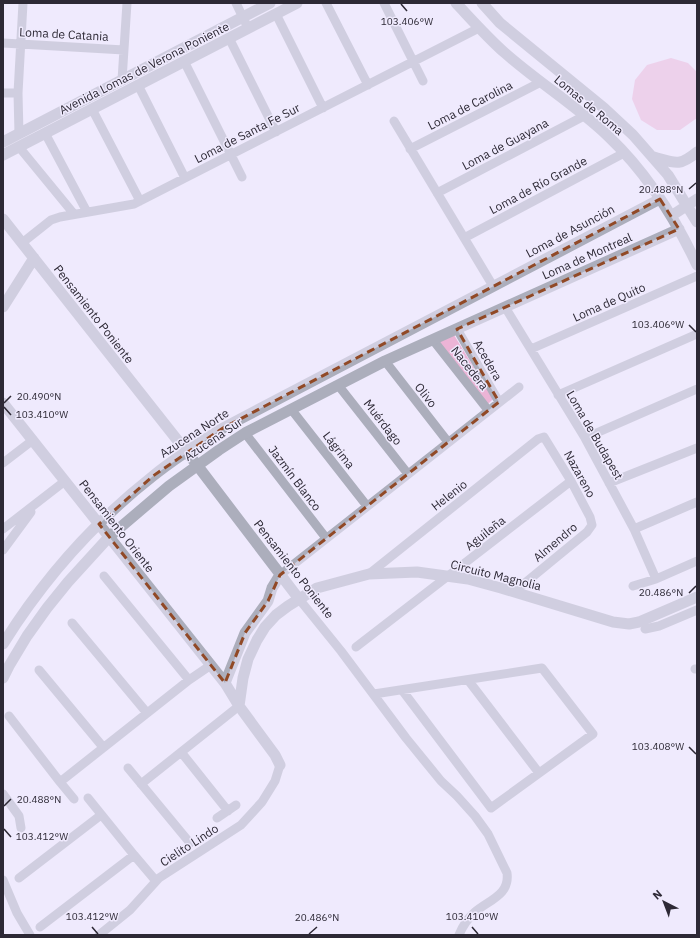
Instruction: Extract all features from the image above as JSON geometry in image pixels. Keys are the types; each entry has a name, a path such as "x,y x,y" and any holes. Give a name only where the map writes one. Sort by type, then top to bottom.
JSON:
{"street":[{"path":"19,134 18,93 23,3"},
{"path":"122,80 127,3"},
{"path":"236,3 248,28"},
{"name":"Avenida Lomas de Verona Poniente","path":"3,142 270,3"},
{"name":"Avenida Lomas de Verona Poniente","path":"3,155 297,3"},
{"path":"326,3 368,85"},
{"path":"384,3 423,81"},
{"name":"Lomas de Roma","path":"456,3 505,53 610,138 646,178 679,229 697,265"},
{"name":"Lomas de Roma","path":"482,3 500,23 604,108 634,135 668,175 697,222"},
{"path":"276,14 323,108"},
{"name":"Loma de Santa Fe Sur","path":"22,243 51,220 74,214 134,204 479,28"},
{"path":"229,38 276,132"},
{"name":"Loma de Catania","path":"3,43 124,50"},
{"path":"184,61 242,177"},
{"name":"Loma de Carolina","path":"410,150 541,82"},
{"path":"138,85 185,178"},
{"path":"3,93 18,93"},
{"path":"92,109 140,201"},
{"name":"Loma de Guayana","path":"437,193 584,116"},
{"path":"394,122 493,286"},
{"path":"45,133 87,212"},
{"path":"19,147 74,214"},
{"path":"654,157 674,163 682,163 697,152"},
{"name":"Loma de Río Grande","path":"464,238 624,154"},
{"name":"Loma de Asunción","path":"493,286 660,199"},
{"path":"671,216 697,199"},
{"name":"Pensamiento Poniente","path":"3,219 197,465 299,599 342,651 406,738 441,781 475,816 488,834 507,873 508,880 505,889 499,896 474,912 464,922 459,935"},
{"name":"Loma de Montreal","path":"505,307 679,229"},
{"path":"3,307 34,258"},
{"name":"Loma de Quito","path":"531,349 697,276"},
{"name":"Azucena Norte","path":"3,644 18,620 76,546 138,488 186,452 223,428 493,286"},
{"name":"Azucena Sur","path":"3,678 27,636 68,582 109,537 169,486 197,465 245,433 291,409 385,361 505,307"},
{"name":"Loma de Budapest","path":"505,307 585,438 634,530 656,579"},
{"name":"Acedera","path":"457,329 499,402"},
{"path":"558,395 697,334"},
{"name":"Nacedera","path":"433,340 488,410"},
{"name":"Olivo","path":"385,361 448,442"},
{"name":"Muérdago","path":"338,385 408,474"},
{"path":"225,683 245,633 268,601 272,588 280,574 519,387"},
{"path":"585,438 697,389"},
{"name":"Pensamiento Oriente","path":"3,402 225,683 239,706 275,755 280,765"},
{"name":"Lágrima","path":"291,409 367,506"},
{"name":"Jazmín Blanco","path":"245,433 326,538"},
{"name":"Nazareno","path":"544,437 571,480 590,517 592,525"},
{"name":"Helenio","path":"368,574 538,439 544,437"},
{"path":"3,463 33,440"},
{"path":"609,483 697,448"},
{"name":"Aguileña","path":"356,647 571,480"},
{"path":"3,530 65,481"},
{"path":"3,550 38,502"},
{"path":"634,530 697,502"},
{"name":"Almendro","path":"514,592 587,532 592,525"},
{"path":"633,586 656,579 697,561"},
{"name":"Circuito Magnolia","path":"239,706 243,678 248,659 257,640 276,615 317,588 368,574 417,572 449,576 514,592 613,622 642,625"},
{"path":"104,576 189,680"},
{"path":"642,625 697,597"},
{"path":"642,625 659,626 697,610"},
{"path":"72,623 146,713"},
{"path":"60,782 146,713 211,665"},
{"path":"374,694 542,668 593,734 491,808 402,690"},
{"path":"39,670 103,747"},
{"path":"468,680 539,773"},
{"path":"141,784 239,706"},
{"path":"9,716 74,799"},
{"path":"181,752 228,811"},
{"name":"Cielito Lindo","path":"98,935 130,910 156,881 240,825 262,802 275,781 280,765"},
{"path":"128,768 190,843"},
{"path":"3,794 20,816 21,828"},
{"path":"88,798 156,881"},
{"path":"218,818 236,805"},
{"path":"18,878 101,815"},
{"path":"40,927 134,855"},
{"path":"3,880 17,913 30,935"}],"highlighted area":[{"path":"660,199 679,229 457,329 499,402 280,575 268,601 245,633 225,683 99,524 153,476 223,428"}],"shaded area":[{"path":"671,58 688,63 697,72 697,118 680,130 657,130 641,120 632,99 635,80 647,65"},
{"path":"454,335 493,399 488,404 439,342"}]}
